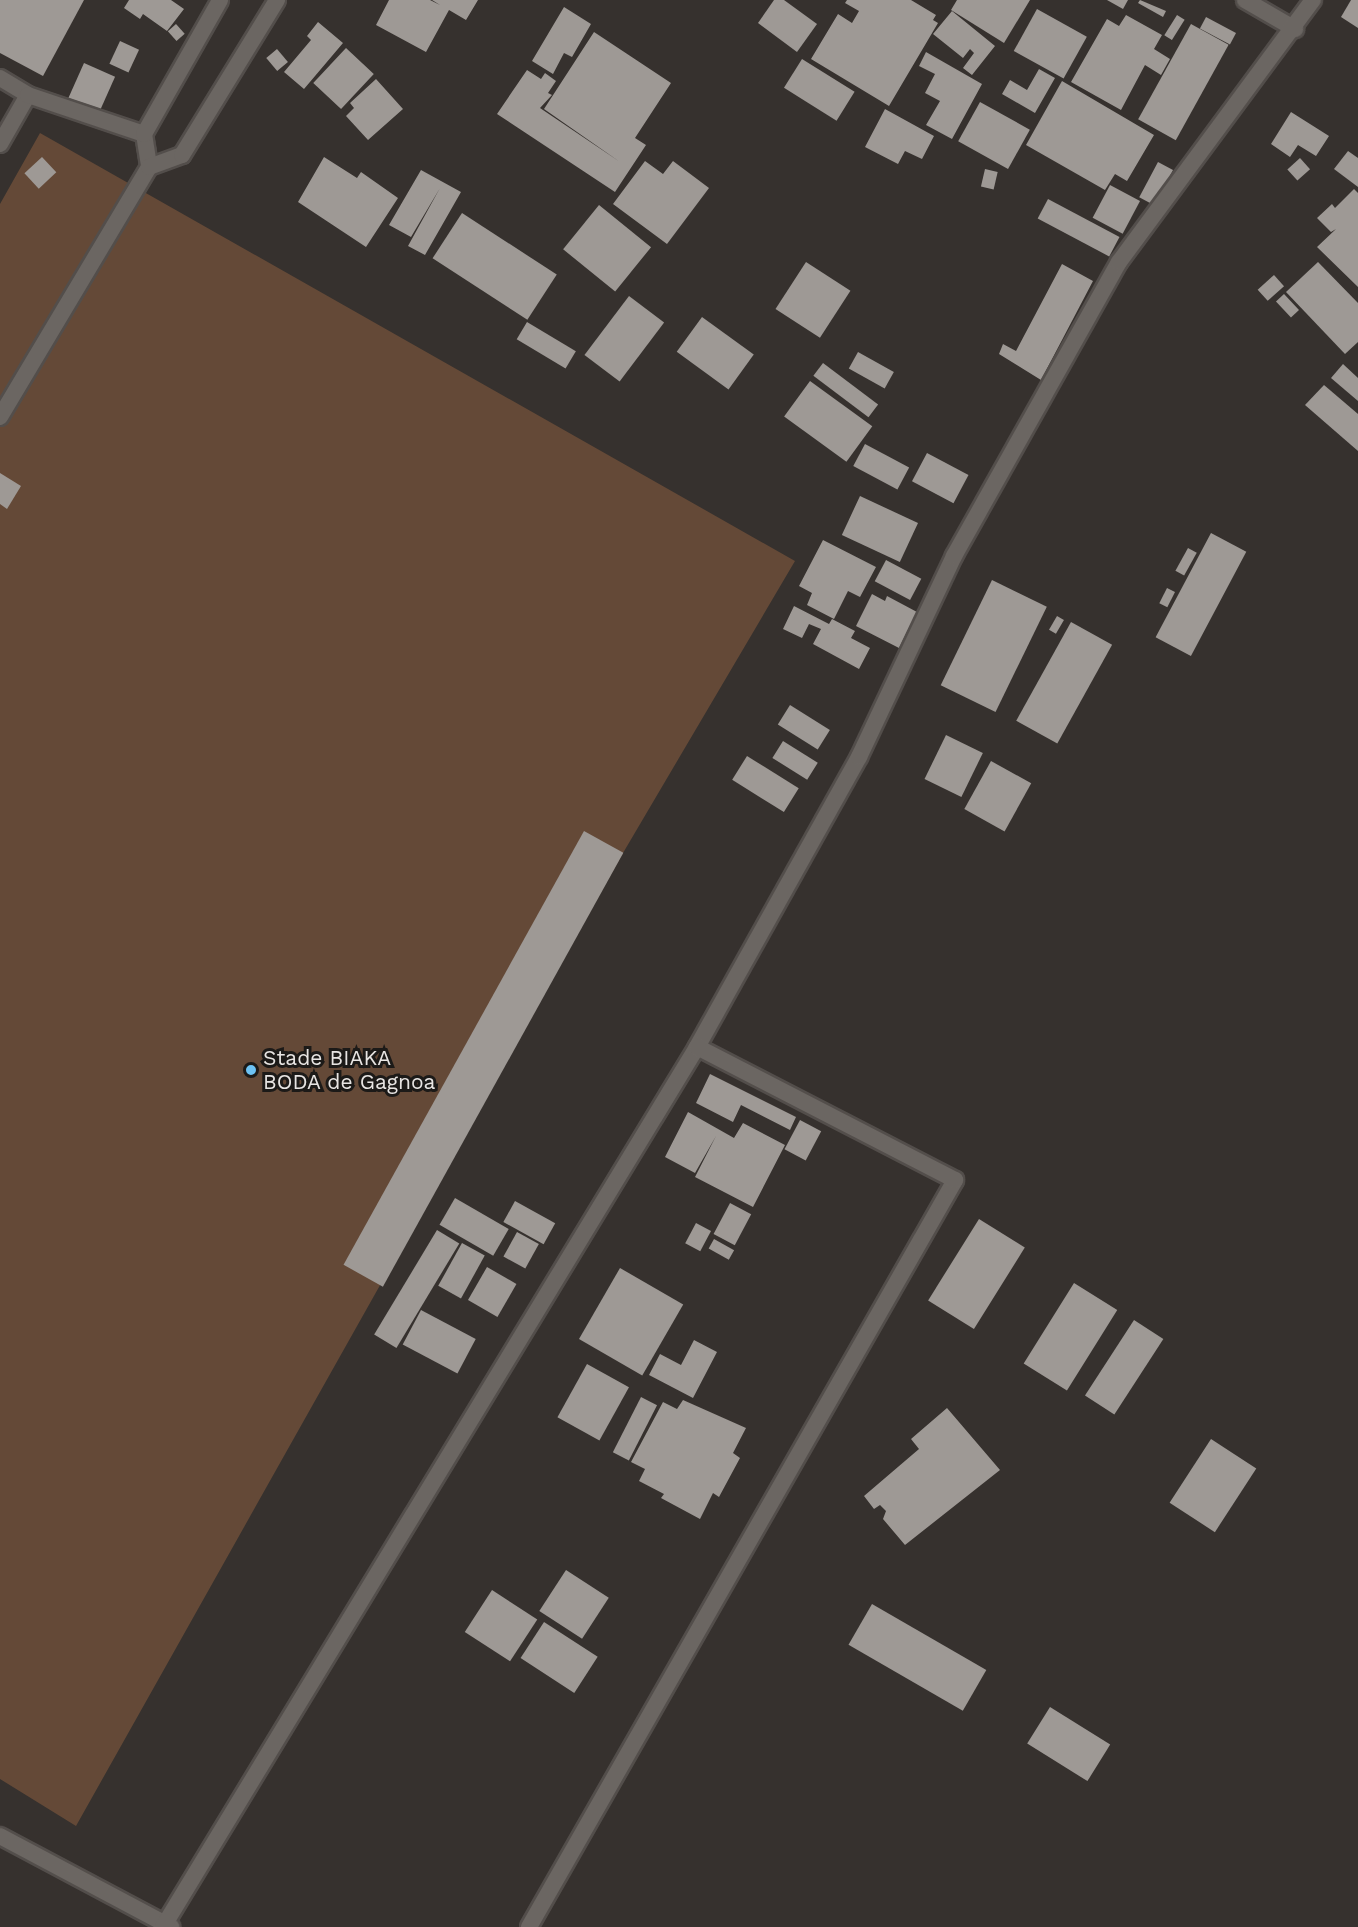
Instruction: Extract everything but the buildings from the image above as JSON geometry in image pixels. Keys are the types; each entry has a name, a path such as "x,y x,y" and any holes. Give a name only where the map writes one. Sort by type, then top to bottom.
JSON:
{"street":[{"path":"149,167 144,134 220,0"},
{"path":"0,417 149,167 182,155 276,0"},
{"path":"1245,0 1295,29"},
{"path":"0,1836 166,1927 698,1047 859,757 954,556 1119,262 1295,29 1313,0"},
{"path":"0,78 28,95 144,134"},
{"path":"0,144 28,95"},
{"path":"529,1927 955,1180 698,1047"}],"shaded area":[{"name":"Stade BIAKA BODA de Gagnoa","path":"40,133 795,561 623,853 76,1826 0,1779 0,204"}],"place":[{"name":"Stade BIAKA BODA de Gagnoa","path":"251,1070"}]}
